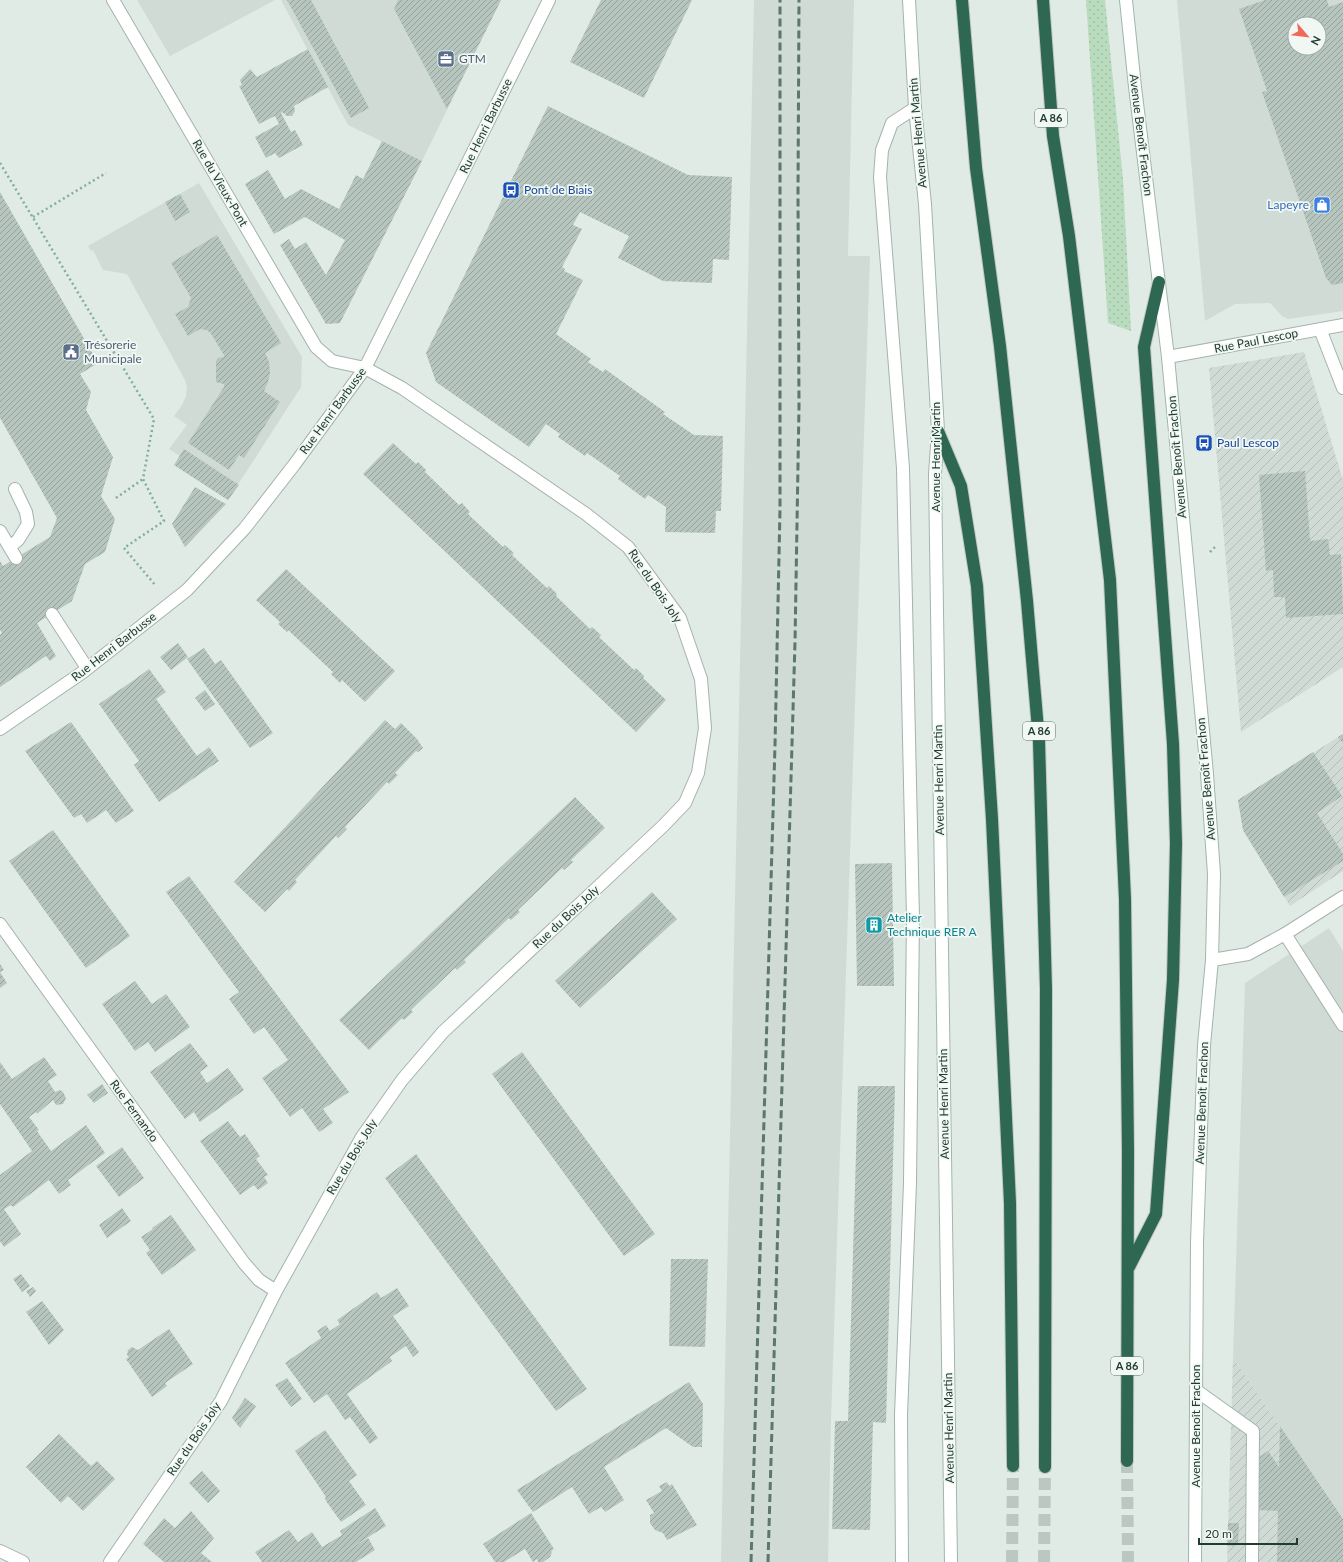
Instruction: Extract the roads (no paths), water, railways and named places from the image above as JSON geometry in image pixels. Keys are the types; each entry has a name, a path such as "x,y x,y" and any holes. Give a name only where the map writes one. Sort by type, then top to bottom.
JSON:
{"highway":[{"name":"A 86","path":"962,0 976,168 1002,361 1027,602 1039,740 1046,989 1045,1467"},
{"name":"A 86","path":"1043,0 1044,38 1053,136 1069,236 1110,580 1126,899 1128,1150 1127,1461"},
{"path":"1127,1270 1156,1214 1173,980 1176,843 1173,744 1144,347 1159,282"},
{"path":"938,431 961,486 977,586 992,820 1010,1203 1013,1466"}],"street":[{"name":"Rue du Vieux-Pont","path":"113,0 316,347 332,361"},
{"name":"Rue Henri Barbusse","path":"0,729 87,668 170,604 187,590 245,528 365,368 549,0"},
{"name":"Avenue Henri Martin","path":"908,0 915,108 925,204 938,431 935,474 951,1562"},
{"name":"Avenue Benoît Frachon","path":"1126,0 1135,87 1168,357 1214,874 1212,960 1204,1045 1197,1242 1195,1562"},
{"path":"902,1562 901,1416 910,1184 913,918 903,468 880,177 882,150 892,123 915,108"},
{"name":"Rue Paul Lescop","path":"1168,357 1343,325"},
{"path":"1320,329 1343,388"},
{"name":"Rue du Bois Joly","path":"110,1562 221,1401 276,1291 362,1138 402,1080 443,1032 663,826 685,803 698,773 705,728 701,679 680,618 628,547 586,514 402,388 365,368 332,361"},
{"path":"10,547 18,540 28,524 26,512 15,489"},
{"path":"0,531 16,558"},
{"path":"52,614 87,668"},
{"path":"1212,960 1248,954 1285,934 1343,897"},
{"name":"Rue Fernando","path":"0,924 244,1263 259,1280 276,1291"},
{"path":"1285,934 1343,1026"},
{"path":"1197,1391 1253,1431 1252,1562"},
{"path":"0,1551 22,1562"}],"tunnel":[{"path":"1127,1461 1128,1562"},
{"path":"1012,1562 1013,1466"},
{"path":"1044,1562 1045,1467"}],"railway":[{"path":"751,1562 775,745 780,509 780,0"},
{"path":"768,1562 795,642 799,406 799,0"}],"place":[{"name":"GTM","path":"446,59"},
{"name":"Pont de Biais","path":"511,190"},
{"name":"Lapeyre","path":"1322,205"},
{"name":"Trésorerie Municipale","path":"71,352"},
{"name":"Paul Lescop","path":"1204,443"},
{"name":"Atelier Technique RER A","path":"874,925"}]}
